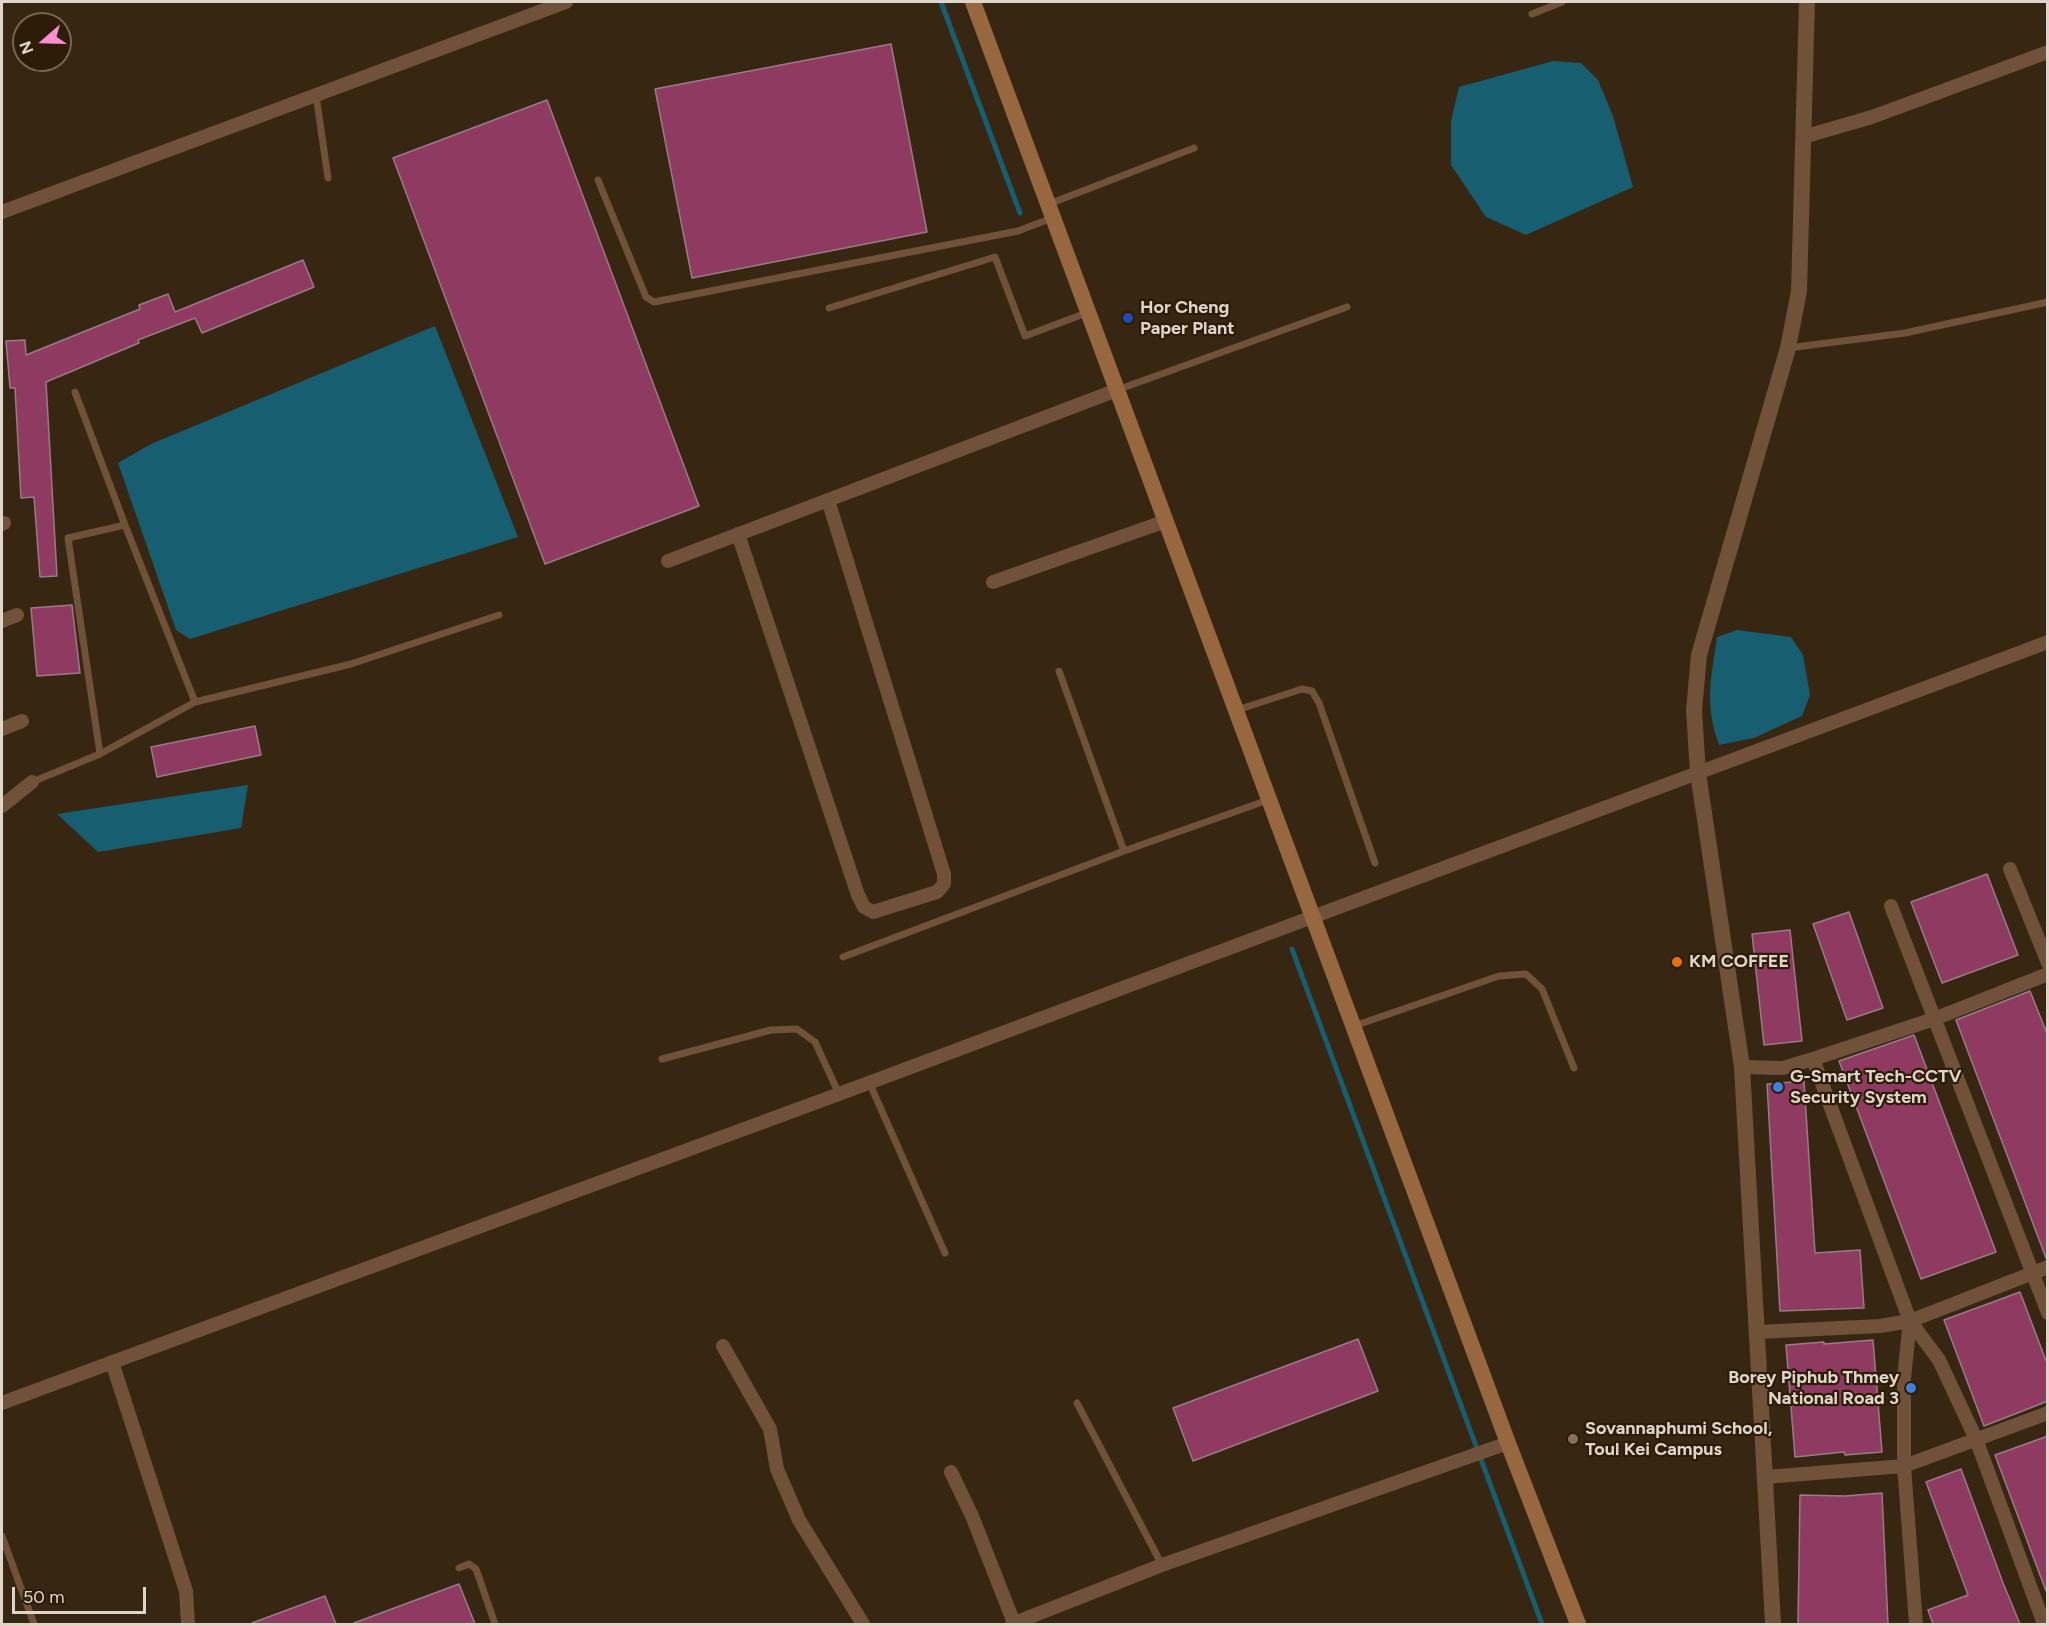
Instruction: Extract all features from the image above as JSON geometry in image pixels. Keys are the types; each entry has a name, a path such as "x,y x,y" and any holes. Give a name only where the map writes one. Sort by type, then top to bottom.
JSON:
{"main road":[{"path":"973,2 1508,1443 1578,1624"}],"street":[{"path":"2,212 566,2"},
{"path":"1773,1624 1742,1067 1698,773 1694,710 1699,655 1788,348 1799,291 1807,2"},
{"path":"1803,137 1872,117 2048,52"},
{"path":"668,561 1117,390"},
{"path":"738,534 858,896 864,907 873,912 937,892 944,884 944,874 828,500"},
{"path":"993,582 1166,521"},
{"path":"2,621 17,615"},
{"path":"2,1403 839,1094 2048,642"},
{"path":"2,729 22,721"},
{"path":"2,806 32,782"},
{"path":"2010,870 2048,963"},
{"path":"1891,906 2048,1313"},
{"path":"1742,1067 1783,1068 1813,1059 1934,1019 2048,974"},
{"path":"1813,1059 1910,1321 1939,1360 1976,1439 2044,1624"},
{"path":"1758,1332 1880,1326 1910,1321 2048,1267"},
{"path":"1910,1321 1904,1378 1904,1466 1916,1624"},
{"path":"723,1346 770,1429 777,1469 799,1520 863,1624"},
{"path":"112,1362 186,1591 188,1624"},
{"path":"1766,1477 1904,1466 2048,1413"},
{"path":"951,1472 972,1516 1013,1624 1162,1564 1508,1443"}],"lane":[{"path":"1532,14 1562,2"},
{"path":"316,95 328,178"},
{"path":"598,180 646,297 654,302 1018,231 1051,211 1194,148"},
{"path":"829,308 995,257 1025,336 1089,312"},
{"path":"1788,348 1905,333 2048,302"},
{"path":"1117,390 1347,307"},
{"path":"75,392 195,702"},
{"path":"100,754 68,538 125,525"},
{"path":"32,782 100,754 195,702 351,664 500,615"},
{"path":"1059,671 1124,851"},
{"path":"1236,710 1302,689 1312,691 1319,703 1375,863"},
{"path":"843,957 1124,851 1270,799"},
{"path":"1354,1026 1499,975 1526,974 1542,989 1574,1068"},
{"path":"662,1059 771,1030 797,1029 815,1042 839,1094"},
{"path":"869,1082 945,1253"},
{"path":"1077,1403 1162,1564"},
{"path":"2,1536 34,1624"},
{"path":"459,1568 469,1564 476,1569 495,1624"}],"water":[{"path":"1553,61 1581,63 1598,80 1613,116 1633,187 1526,235 1486,217 1451,165 1451,121 1459,87"},
{"path":"435,326 518,537 190,639 176,630 118,463 151,444"},
{"path":"1737,630 1791,637 1803,655 1810,695 1802,716 1754,738 1719,745 1710,704 1717,637"},
{"path":"248,785 241,828 98,852 57,814"}],"building":[{"path":"891,44 927,232 692,278 655,89"},
{"path":"547,100 699,506 545,564 393,158"},
{"path":"303,260 314,287 202,333 195,318 138,340 139,343 46,382 57,576 40,577 34,497 21,498 15,388 10,388 6,341 25,340 26,355 140,309 139,305 168,294 175,312"},
{"path":"72,605 80,673 37,676 31,608"},
{"path":"255,726 261,755 157,777 151,747"},
{"path":"1987,874 2018,955 1942,983 1911,902"},
{"path":"1849,912 1883,1008 1847,1020 1813,924"},
{"path":"1790,930 1802,1041 1764,1045 1752,934"},
{"path":"2030,991 2048,1036 2048,1258 2046,1258 1956,1020"},
{"path":"1914,1035 1996,1252 1921,1279 1839,1061"},
{"path":"1804,1081 1815,1253 1860,1250 1864,1308 1780,1311 1767,1084"},
{"path":"2020,1292 2048,1366 2048,1401 1984,1426 1944,1320"},
{"path":"1358,1339 1378,1391 1193,1461 1173,1408"},
{"path":"1873,1340 1882,1452 1845,1455 1844,1452 1795,1457 1786,1345"},
{"path":"2048,1436 2048,1591 2046,1591 1995,1455"},
{"path":"1961,1469 2020,1624 1933,1624 1928,1610 1968,1595 1926,1482"},
{"path":"1882,1493 1888,1624 1798,1624 1800,1495 1845,1496"},
{"path":"459,1584 475,1624 354,1624 354,1623"},
{"path":"325,1596 336,1624 252,1624 252,1623"}],"waterway":[{"path":"941,2 1020,213"},
{"path":"1292,949 1542,1624"}],"place":[{"name":"Hor Cheng Paper Plant","path":"1128,318"},
{"name":"KM COFFEE","path":"1677,962"},
{"name":"G-Smart Tech-CCTV Security System","path":"1778,1087"},
{"name":"Borey Piphub Thmey National Road 3","path":"1911,1388"},
{"name":"Sovannaphumi School, Toul Kei Campus","path":"1573,1439"}]}
